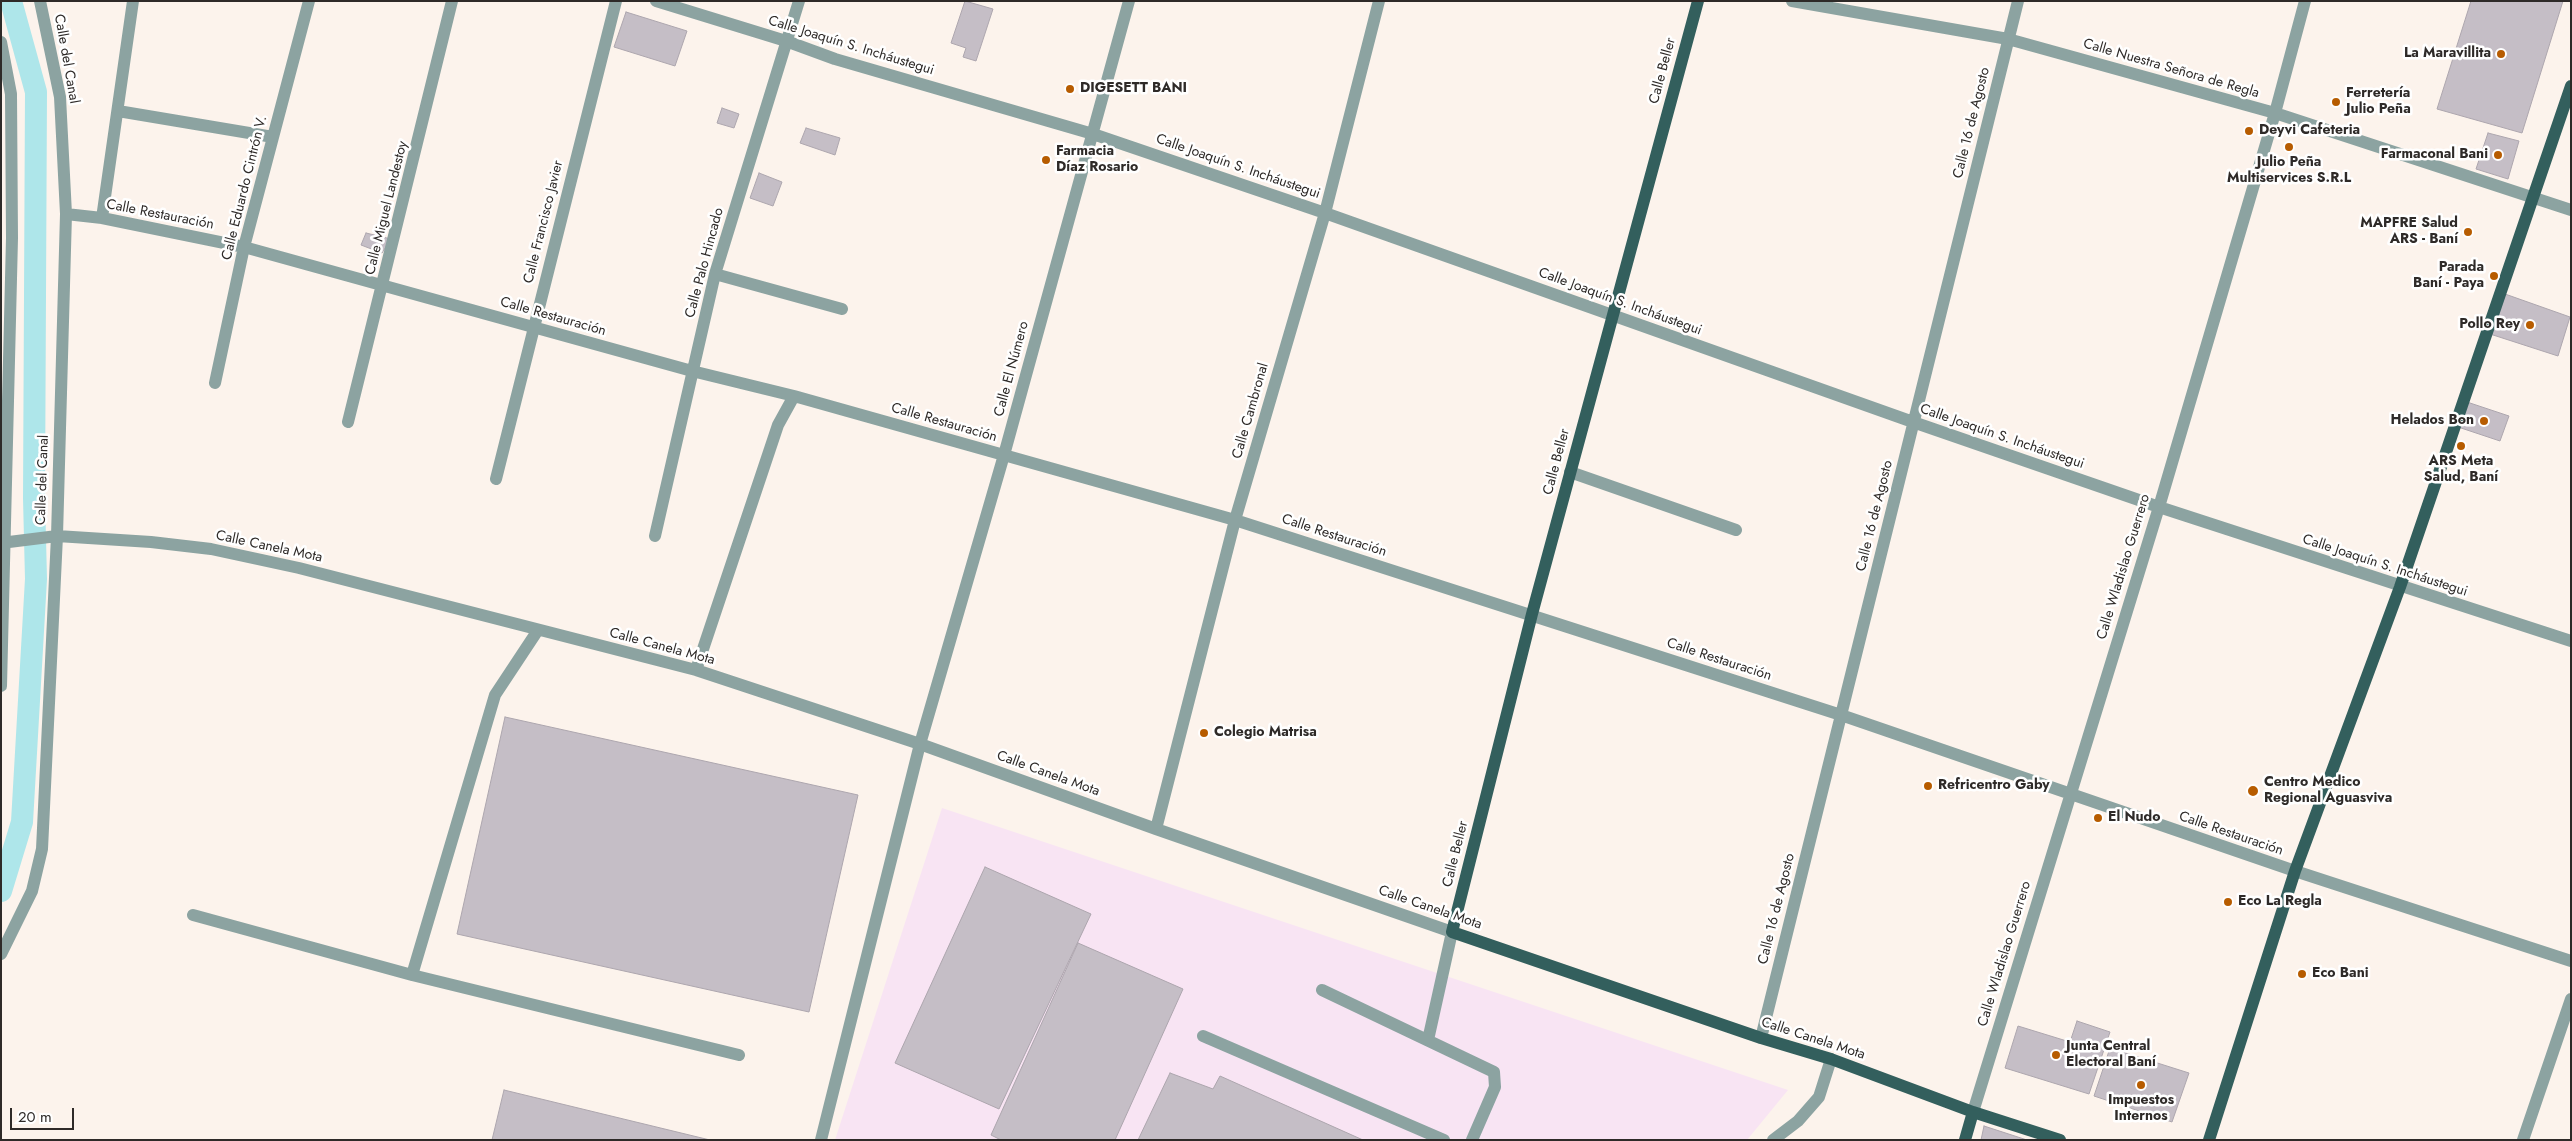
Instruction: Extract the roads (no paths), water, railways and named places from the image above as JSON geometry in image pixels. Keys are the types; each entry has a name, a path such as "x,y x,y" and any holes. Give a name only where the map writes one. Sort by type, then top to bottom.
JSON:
{"main road":[{"name":"Calle Beller","path":"1452,932 1532,614 1611,314 1698,1"},
{"path":"2209,1140 2294,871 2400,587 2571,86"},
{"name":"Calle Canela Mota","path":"1452,932 1761,1038 1831,1059 1973,1112 2060,1140"},
{"name":"Calle Wladislao Guerrero","path":"1965,1140 1973,1112"}],"street":[{"name":"Calle del Canal","path":"1,954 32,891 42,849 56,536 66,214 60,96 40,1"},
{"path":"102,218 132,1"},
{"name":"Calle Eduardo Cintrón V.","path":"215,383 244,247 309,1"},
{"name":"Calle Miguel Landestoy","path":"348,422 452,1"},
{"name":"Calle Francisco Javier","path":"496,479 532,327 616,1"},
{"name":"Calle Joaquín S. Incháustegui","path":"656,1 786,41 835,59 1093,134 1325,213 1913,422 2159,507 2400,587 2571,641"},
{"name":"Calle Palo Hincado","path":"655,536 715,274 799,1"},
{"name":"Calle El Número","path":"821,1140 920,744 1004,455 1129,1"},
{"name":"Calle Cambronal","path":"1156,830 1235,520 1325,213 1379,1"},
{"name":"Calle Nuestra Señora de Regla","path":"1792,1 2008,39 2275,113 2571,210"},
{"name":"Calle 16 de Agosto","path":"1761,1038 2018,1"},
{"name":"Calle Wladislao Guerrero","path":"1973,1112 2159,507 2275,113 2305,1"},
{"path":"1,42 11,94 6,238 1,686"},
{"path":"118,111 273,137"},
{"name":"Calle Restauración","path":"66,214 102,218 244,247 692,371 794,396 1235,520 1841,715 2294,871 2571,961"},
{"path":"715,274 842,309"},
{"path":"696,670 778,424 794,396"},
{"path":"1570,472 1736,530"},
{"name":"Calle Canela Mota","path":"2,543 56,536 151,542 211,550 299,568 696,670 920,744 1156,830 1452,932"},
{"path":"412,975 494,695 538,630"},
{"path":"193,915 412,975 739,1055"},
{"path":"1428,1040 1452,932"},
{"path":"1322,990 1494,1072 1495,1087 1472,1140"},
{"path":"2524,1140 2571,999"},
{"path":"1203,1036 1444,1140"},
{"path":"1773,1140 1798,1122 1819,1097 1831,1059"}],"waterway":[{"path":"1,891 22,822 36,579 34,498 36,92 11,1"}],"place":[{"name":"La Maravillita","path":"2501,54"},
{"name":"DIGESETT BANI","path":"1070,89"},
{"name":"Ferretería Julio Peña","path":"2336,102"},
{"name":"Deyvi Cafeteria","path":"2249,131"},
{"name":"Julio Peña Multiservices S.R.L","path":"2289,147"},
{"name":"Farmaconal Bani","path":"2498,155"},
{"name":"Farmacia Díaz Rosario","path":"1046,160"},
{"name":"MAPFRE Salud ARS - Baní","path":"2468,232"},
{"name":"Parada Baní - Paya","path":"2494,276"},
{"name":"Pollo Rey","path":"2530,325"},
{"name":"Helados Bon","path":"2484,421"},
{"name":"ARS Meta Salud, Baní","path":"2461,446"},
{"name":"Colegio Matrisa","path":"1204,733"},
{"name":"Refricentro Gaby","path":"1928,786"},
{"name":"Centro Medico Regional Aguasviva","path":"2253,791"},
{"name":"El Nudo","path":"2098,818"},
{"name":"Eco La Regla","path":"2228,902"},
{"name":"Eco Bani","path":"2302,974"},
{"name":"Junta Central Electoral Baní","path":"2056,1055"},
{"name":"Impuestos Internos","path":"2141,1085"}]}
